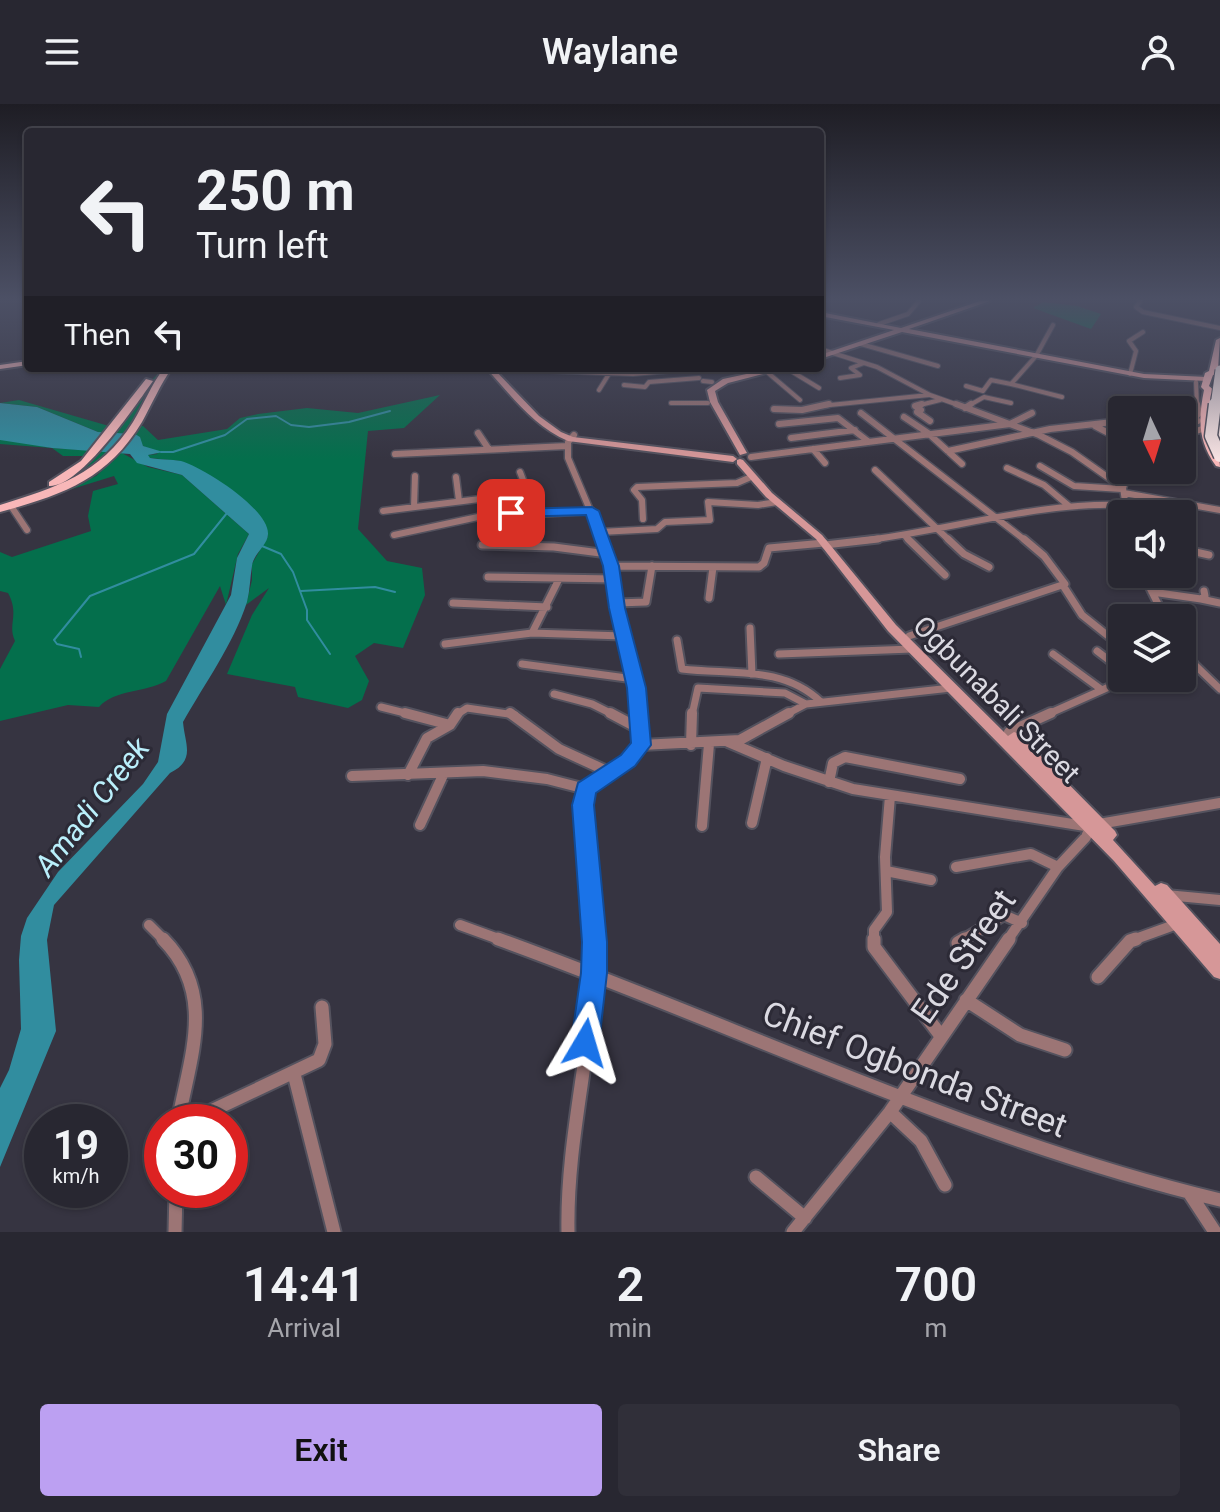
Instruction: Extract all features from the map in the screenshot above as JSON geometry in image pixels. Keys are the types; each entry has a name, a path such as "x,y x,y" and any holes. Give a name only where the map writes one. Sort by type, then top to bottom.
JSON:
{"highway":[{"path":"1210,379 1211,436 1220,456"},
{"path":"1220,424 1220,435"}],"main road":[{"path":"1216,354 1200,427 1220,464"},
{"path":"0,368 24,365"},
{"path":"4,506 54,484 85,463 156,372"},
{"path":"4,506 80,482 106,463 135,425 151,390 165,372"},
{"path":"1210,379 1220,394"}],"street":[{"path":"827,354 865,363 930,395 1033,433 1072,452 1123,490"},
{"path":"895,354 938,366"},
{"path":"1024,354 1130,374 1180,380 1210,379"},
{"path":"1130,374 1135,354"},
{"path":"1011,384 1036,356"},
{"path":"840,378 860,375 851,368 865,363"},
{"path":"494,372 516,393 538,423 571,440"},
{"path":"502,372 549,426 571,440"},
{"path":"599,390 611,372"},
{"path":"696,372 705,382"},
{"name":"Ogbunabali Street","path":"758,372 705,382 704,394 708,403 741,457 827,544 951,688 1166,895 1220,956"},
{"name":"Ogbunabali Street","path":"761,372 726,381 711,390 714,402 751,477 827,544"},
{"path":"771,372 800,400"},
{"path":"791,372 819,388"},
{"path":"902,380 916,378"},
{"path":"966,386 983,391 991,380 1062,397"},
{"path":"624,385 645,387 651,381 705,382"},
{"path":"774,409 802,410 841,402 930,395"},
{"path":"965,408 984,397 1011,403"},
{"path":"930,421 917,412 921,410 915,406 941,399"},
{"path":"671,403 708,403"},
{"path":"861,413 1044,556 1063,580 1064,587 1082,615 1108,636"},
{"path":"395,454 571,440 741,457 1010,424 1032,413"},
{"path":"904,417 928,433 962,464"},
{"path":"779,424 835,418 846,422 869,442"},
{"path":"846,422 867,418"},
{"path":"948,451 1033,433 1108,424"},
{"path":"1196,425 1200,427"},
{"path":"1095,426 1108,433"},
{"path":"1196,429 1200,427"},
{"path":"791,438 855,430"},
{"path":"478,433 488,448"},
{"path":"568,1232 566,1197 571,1132 594,973 592,888 583,805 586,789 628,760 641,745 642,730 611,566 592,511 568,458 571,440"},
{"path":"813,449 825,463"},
{"path":"1040,466 1074,486 1123,490 1220,510"},
{"path":"1007,468 1044,485 1069,506"},
{"path":"875,470 964,554 989,567"},
{"path":"520,472 536,514"},
{"path":"414,507 415,476"},
{"path":"456,477 459,501"},
{"path":"643,519 642,500 634,490 637,487 737,483 751,477"},
{"path":"1125,484 1125,500"},
{"path":"383,511 528,493"},
{"path":"600,532 657,529 665,522 710,520 708,502 730,502 749,507 777,502"},
{"path":"611,566 759,567 764,563 769,548 905,536 1069,506 1108,504"},
{"path":"4,506 27,530"},
{"path":"394,535 478,517 592,511"},
{"path":"905,536 945,575"},
{"path":"482,545 554,547 608,554"},
{"path":"1196,552 1209,555"},
{"path":"617,603 646,602 652,566"},
{"path":"709,598 713,567"},
{"path":"488,577 614,579"},
{"path":"532,633 559,579"},
{"path":"779,654 910,642 1064,587"},
{"path":"1150,588 1158,604"},
{"path":"1152,592 1202,595 1220,603"},
{"path":"453,603 547,607"},
{"path":"750,628 752,674"},
{"path":"445,644 532,633 623,636"},
{"path":"677,640 682,669 752,674 806,685 821,702"},
{"name":"Ogbunabali Street","path":"910,642 1009,732 1095,825 1220,971"},
{"path":"1097,651 1108,659"},
{"path":"1053,654 1102,690"},
{"path":"522,664 634,679"},
{"path":"1196,667 1220,689"},
{"path":"1009,732 1108,687"},
{"path":"691,745 691,720 698,688 785,693 806,704"},
{"path":"641,745 691,745 740,740 806,704 951,688"},
{"path":"554,694 592,704 642,730"},
{"path":"381,707 450,725"},
{"path":"408,775 427,738 450,725 464,708 507,712 527,722 559,749 609,772"},
{"path":"728,742 829,782 890,796 1095,825 1220,803"},
{"path":"702,826 709,744"},
{"path":"829,782 833,763 845,757 960,779"},
{"path":"752,823 767,758"},
{"path":"420,825 444,773"},
{"path":"352,776 510,773 586,789"},
{"path":"890,796 887,912 874,930 874,947 941,1036"},
{"name":"Ede Street","path":"793,1232 890,1112 1058,867 1095,825"},
{"path":"956,867 1031,854 1058,867"},
{"path":"886,871 931,880"},
{"path":"1166,895 1220,900"},
{"path":"958,943 1004,915 1022,923"},
{"path":"1098,977 1130,941 1178,923"},
{"path":"149,925 185,965 192,983 194,1041 182,1104"},
{"name":"Chief Ogbonda Street","path":"460,925 594,973 900,1098 1072,1163 1220,1200"},
{"path":"966,1000 1020,1035 1065,1050"},
{"path":"228,1104 319,1060 324,1053 322,1007"},
{"path":"294,1074 334,1232"},
{"path":"890,1112 921,1141 945,1185"},
{"path":"756,1177 805,1218"},
{"path":"1190,1194 1215,1232"},
{"path":"175,1232 176,1208"}],"green space":[{"path":"159,372 130,426 143,426 158,440 227,429 240,418 258,414 307,408 358,413 440,395 404,428 368,431 358,529 387,561 422,568 425,595 403,648 374,643 355,656 369,681 362,700 348,708 298,697 295,687 227,674 252,615 269,588 246,605 252,564 268,536 180,461 150,458 147,455 158,454 143,446 135,434 98,432 37,407 0,403 19,400 109,426"},
{"path":"0,437 52,448 0,444"},
{"path":"52,448 120,452 148,467 182,475 249,534 238,554 226,605 220,586 166,681 113,697 99,707 68,705 0,721 0,669 15,641 11,601 8,593 0,591 0,552 12,557 91,531 88,516 93,491 118,484 114,476 46,497 96,476 116,458 107,456 94,471 47,489 73,476 96,456 63,456"}],"water":[{"path":"0,403 37,407 98,432 135,434 140,437 143,446 163,452 148,455 150,458 181,461 233,490 258,513 268,534 253,562 247,602 234,633 183,722 187,751 183,763 170,773 54,905 47,940 56,1031 0,1167 0,1088 9,1070 21,1029 19,960 21,936 27,918 58,872 143,784 158,762 167,714 231,595 237,558 249,534 182,475 137,463 130,454 0,440"}],"waterway":[{"path":"161,452 173,452 225,435 247,419 276,416 291,425 309,427 349,422 390,411"},
{"path":"81,657 79,649 57,644 54,640 90,596 194,554 227,513"},
{"path":"262,546 281,554 293,572 307,610 307,620 330,654"},
{"path":"301,591 375,587 395,592"}],"route":[{"path":"511,513 592,511 614,579 642,730 638,751 586,789 583,805 594,942 594,973 585,1043"}],"water label":[{"name":"Amadi Creek","path":"92,807"}]}
